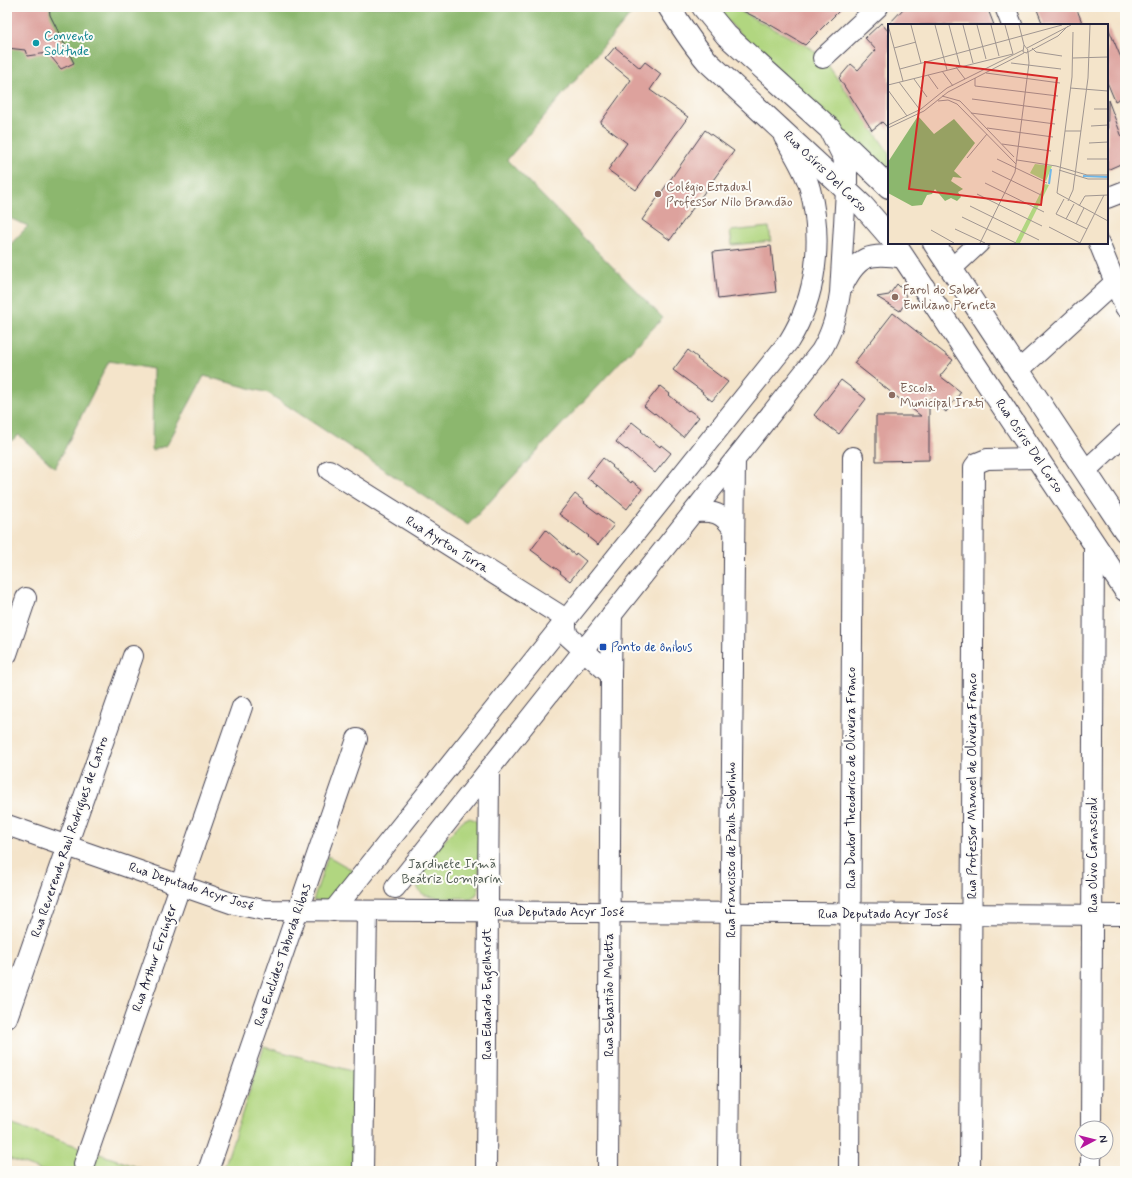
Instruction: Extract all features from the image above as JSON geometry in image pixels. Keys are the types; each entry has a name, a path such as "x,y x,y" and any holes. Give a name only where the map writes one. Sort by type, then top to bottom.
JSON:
{"main road":[{"name":"Rua Osíris Del Corso","path":"669,7 701,54 863,206 888,235"},
{"path":"703,7 726,35 830,130 888,186"},
{"path":"830,130 844,157 846,169 846,190"},
{"path":"935,244 1125,531"},
{"name":"Rua Osíris Del Corso","path":"899,251 1094,543 1104,576 1125,590"},
{"path":"1012,420 1019,423 1028,423 1040,412 1040,403"},
{"path":"1038,458 1037,450 1039,442 1046,436 1054,434 1062,436"}],"street":[{"path":"823,58 878,7"},
{"path":"1005,7 1012,24"},
{"path":"333,911 798,327 812,286 816,261 816,230 810,188 798,160 777,126"},
{"path":"394,888 821,351 836,318 840,293 846,190"},
{"path":"1108,198 1125,191"},
{"path":"951,269 978,244"},
{"path":"1099,244 1125,307"},
{"path":"840,293 849,273 856,264 863,259 873,255 882,255 899,251"},
{"path":"1019,370 1115,282"},
{"path":"1085,470 1125,434"},
{"name":"Rua Doutor Theodorico de Oliveira Franco","path":"849,1171 853,457"},
{"name":"Rua Professor Manoel de Oliveira Franco","path":"970,1171 974,467 977,463 987,459 1038,458"},
{"name":"Rua Francisco de Paula Sobrinho","path":"728,1171 733,529 735,460"},
{"name":"Rua Ayrton Turra","path":"329,470 566,619"},
{"path":"685,470 704,478 734,501"},
{"path":"694,512 713,512 727,519 733,529"},
{"name":"Rua Olivo Carnasciali","path":"1091,1120 1092,915 1104,576"},
{"path":"7,654 26,598"},
{"name":"Rua Sebastião Moletta","path":"608,1171 612,614"},
{"path":"566,619 568,636 572,641 611,675"},
{"name":"Rua Reverendo Raul Rodrigues de Castro","path":"7,1018 133,656"},
{"name":"Rua Arthur Erzinger","path":"84,1164 242,707"},
{"name":"Rua Euclides Taborda Ribas","path":"208,1171 357,739"},
{"name":"Rua Eduardo Engelhardt","path":"486,1171 489,769"},
{"name":"Rua Deputado Acyr José","path":"7,825 180,885 250,908 264,910 1125,915"},
{"path":"363,1171 367,911"},
{"path":"1091,1160 1091,1171"}],"green space":[{"path":"7,7 637,7 507,160 663,318 468,525 268,393 204,376 167,445 152,451 153,369 109,361 55,468 19,435 7,444 7,248 28,226 7,217"},
{"path":"723,7 732,7 812,49 823,58 888,152 888,175 721,15"},
{"path":"769,227 771,241 732,245 730,231"},
{"name":"Jardinete Irmã Beatriz Comparin","path":"468,818 476,821 479,828 479,890 476,895 471,898 445,898 432,897 422,894 417,886 417,872 462,821"},
{"path":"328,856 354,871 331,900 313,901"},
{"path":"264,1047 355,1072 354,1171 223,1171"},
{"path":"7,1122 149,1171 43,1171 7,1158"}],"building":[{"name":"Convento Solitude","path":"7,7 49,7 50,15 74,63 61,69 48,53 27,56 25,50 7,48"},
{"path":"735,7 843,7 805,45 769,24"},
{"path":"905,7 987,7 994,24 889,24"},
{"path":"1036,7 1076,7 1083,24 1043,24"},
{"path":"881,23 888,31 888,128 882,122 872,130 839,78 851,64 858,70 876,50 865,38"},
{"path":"1108,27 1125,67 1125,96 1115,101 1108,84"},
{"path":"615,47 640,68 645,62 661,74 650,90 688,117 636,190 608,170 627,143 600,123 631,80 605,59"},
{"path":"1108,100 1125,145 1125,162 1108,170"},
{"path":"705,130 734,151 670,240 642,220"},
{"path":"771,246 776,292 718,299 713,252"},
{"name":"Farol do Saber Emiliano Perneta","path":"897,284 906,296 905,303 900,311 877,297 889,295"},
{"path":"893,313 953,360 940,376 961,392 946,412 929,398 929,460 876,461 876,416 921,416 854,363"},
{"path":"688,350 698,358 697,359 728,382 712,401 702,393 703,392 673,370"},
{"path":"841,380 866,399 839,434 814,415"},
{"path":"660,386 688,411 689,410 699,417 683,437 655,413 654,414 644,406"},
{"path":"632,422 660,447 661,445 671,453 655,473 627,449 626,450 616,442"},
{"path":"603,458 631,483 632,481 642,489 627,509 598,485 587,478"},
{"path":"575,494 585,502 584,503 614,525 598,545 588,537 589,536 559,514"},
{"path":"546,530 575,555 576,553 586,561 570,581 560,573 561,572 531,550"}],"place":[{"name":"Convento Solitude","path":"36,43"},
{"name":"Colégio Estadual Professor Nilo Brandão","path":"658,194"},
{"name":"Farol do Saber Emiliano Perneta","path":"895,297"},
{"name":"Escola Municipal Irati","path":"892,395"},
{"name":"Ponto de ônibus","path":"603,647"}]}
